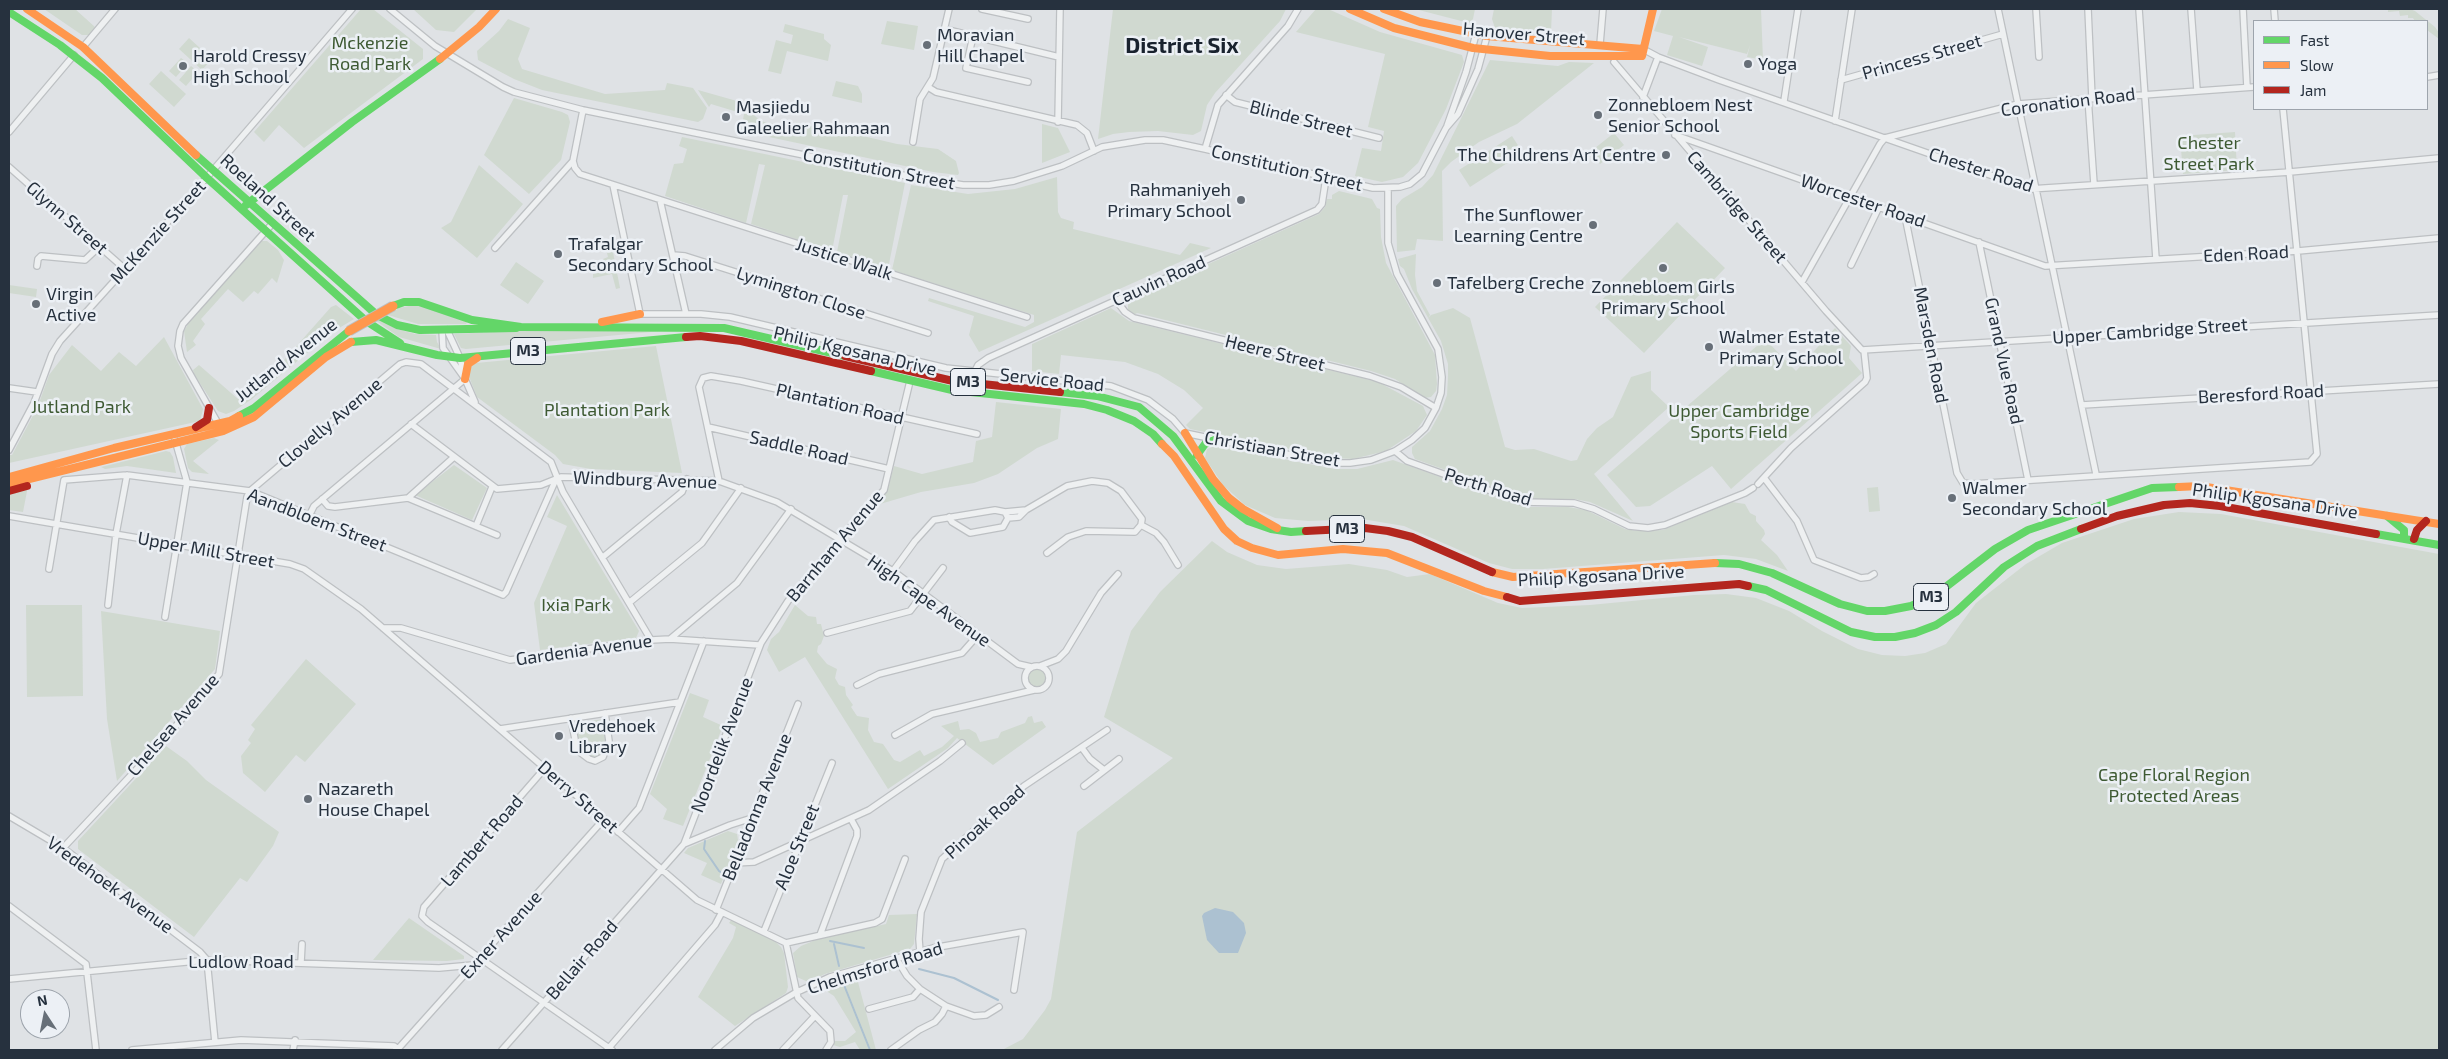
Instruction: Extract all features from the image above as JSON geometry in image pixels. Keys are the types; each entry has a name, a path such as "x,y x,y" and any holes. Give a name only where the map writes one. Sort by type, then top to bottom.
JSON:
{"main road":[{"name":"Roeland Street","path":"27,9 83,47 210,174"},
{"path":"245,206 352,122 448,54 479,27 496,9"},
{"name":"Hanover Street","path":"1350,9 1394,28 1473,48 1550,56 1642,52"},
{"name":"Hanover Street","path":"1384,9 1420,22 1487,36 1600,44 1642,52"},
{"path":"1642,52 1653,9"},
{"name":"Roeland Street","path":"9,12 74,55 102,78 269,227 377,315 405,328 511,330 521,327"},
{"name":"Roeland Street","path":"269,227 377,330 404,345"},
{"name":"Jutland Avenue","path":"9,477 114,448 175,439 184,432 221,428 254,408 328,346 349,331 393,306 404,302 419,302 475,321 521,327"},
{"path":"578,326 640,314"},
{"name":"Philip Kgosana Drive","path":"521,327 724,328 953,381 1097,396 1125,402 1145,411 1160,423 1173,436 1213,492 1228,508 1248,521 1282,531 1365,528 1388,531 1418,540 1486,571 1513,577 1714,563 1739,564 1772,573 1840,604 1867,611 1886,611 1911,606 1934,596 1995,549 2028,530 2152,488 2200,486 2439,524"},
{"name":"Philip Kgosana Drive","path":"404,345 449,357 460,358 654,338 700,336 741,341 910,382 952,390 1084,404 1121,415 1144,427 1165,446 1224,529 1237,541 1252,548 1278,554 1343,548 1387,553 1484,590 1520,600 1739,584 1766,590 1851,632 1875,637 1915,634 1936,626 1956,612 2004,567 2037,546 2117,516 2164,505 2190,503 2220,506 2404,537 2439,545"},
{"name":"Jutland Avenue","path":"9,484 63,476 175,439 221,428 254,417 342,346 366,340 404,345"},
{"path":"465,379 468,364 480,356"},
{"path":"184,432 205,422 209,416 209,408"},
{"path":"1185,433 1197,455 1229,498 1243,509 1282,531"},
{"path":"1197,455 1205,444 1217,439"},
{"path":"9,471 46,468"},
{"path":"9,491 63,476"},
{"path":"2387,516 2404,530 2404,537"},
{"path":"2414,539 2416,530 2426,521"}],"street":[{"path":"83,47 115,9"},
{"name":"McKenzie Street","path":"9,449 34,403 52,354 60,341 210,174 352,9"},
{"name":"Constitution Street","path":"390,9 435,46 503,87 583,110 907,176 963,185 989,185 1036,175 1118,144 1145,140 1163,140 1205,148 1326,178 1388,189"},
{"path":"913,142 920,99 932,78 949,9"},
{"path":"982,9 1028,19"},
{"path":"1058,122 1060,9"},
{"path":"1205,148 1215,110 1226,95 1288,26 1298,9"},
{"path":"1600,44 1603,9"},
{"path":"1784,101 1798,9"},
{"path":"1835,121 1852,9"},
{"path":"1998,9 2096,474"},
{"path":"2036,9 2039,58"},
{"path":"2088,9 2094,184"},
{"path":"2139,9 2156,259"},
{"path":"2191,9 2196,90"},
{"path":"2243,9 2251,87"},
{"path":"944,29 1059,57"},
{"path":"1446,128 1476,34"},
{"name":"Princess Street","path":"1841,80 2003,34"},
{"path":"972,36 966,68 1028,82"},
{"path":"1388,189 1410,184 1422,174 1446,128 1461,107 1478,70 1487,36"},
{"name":"Chester Road","path":"1642,52 1784,101 1835,121 2036,189 2290,172 2439,158"},
{"path":"9,132 74,55"},
{"path":"1643,97 1658,57"},
{"name":"Cambridge Street","path":"1614,62 1674,134 1863,350"},
{"path":"928,87 936,92 1077,125 1084,129 1094,152"},
{"name":"Coronation Road","path":"1885,138 2018,104 2144,93 2251,87"},
{"name":"Blinde Street","path":"1226,95 1235,102 1379,138"},
{"path":"495,248 573,161 583,110"},
{"path":"2028,480 2096,474 2310,462 2315,459 2317,454 2283,110"},
{"name":"Worcester Road","path":"1674,134 2052,266"},
{"path":"1802,282 1885,138"},
{"name":"Justice Walk","path":"573,161 575,168 580,174 1027,317"},
{"name":"Glynn Street","path":"9,167 125,269"},
{"name":"Cauvin Road","path":"975,371 978,365 988,358 1317,210 1322,204 1326,178"},
{"path":"613,185 640,314"},
{"name":"Christiaan Street","path":"1185,433 1329,462 1350,463 1371,460 1394,451 1412,440 1425,428 1436,408 1441,393 1442,376 1438,349 1396,274 1388,243 1388,189"},
{"path":"660,200 686,314"},
{"path":"1851,265 1879,206"},
{"name":"Marsden Road","path":"1905,216 1957,473 1961,481 1966,484 2028,480"},
{"path":"221,428 181,358 178,346 180,331 190,316 269,227"},
{"name":"Eden Road","path":"2052,266 2298,251 2439,238"},
{"name":"Grand Vue Road","path":"1979,242 2028,480"},
{"path":"37,266 38,259 42,256 85,260 100,246"},
{"name":"Lymington Close","path":"673,255 685,256 928,333"},
{"name":"Heere Street","path":"1116,300 1125,312 1134,318 1370,376 1401,387 1436,408"},
{"name":"Service Road","path":"640,314 686,314 738,318 946,368 1121,389 1141,396 1156,405 1173,419 1185,433"},
{"name":"Upper Cambridge Street","path":"1863,350 2304,321 2439,315"},
{"path":"444,330 442,343 449,357 465,379"},
{"path":"444,330 460,358 465,379 479,407"},
{"name":"Perth Road","path":"1394,451 1406,461 1522,502 1574,504 1594,509 1629,526 1648,528 1665,526 1745,493 1765,478 1791,448 1865,382 1863,350"},
{"name":"Clovelly Avenue","path":"250,492 400,364 413,361 421,364 452,388"},
{"name":"Plantation Road","path":"708,427 699,387 703,378 711,376 977,434"},
{"path":"310,514 313,507 322,499 465,379"},
{"name":"Barnham Avenue","path":"759,646 788,600 884,490 910,382"},
{"name":"Beresford Road","path":"2082,405 2439,384"},
{"path":"9,388 37,392"},
{"path":"452,388 548,459 563,492 603,556 651,640"},
{"path":"411,424 492,487 500,489 541,485 557,477"},
{"path":"708,427 719,481"},
{"name":"Saddle Road","path":"708,427 889,470"},
{"path":"165,617 187,482 175,439"},
{"path":"408,498 454,457"},
{"path":"108,605 116,534 128,475"},
{"name":"Aandbloem Street","path":"63,476 128,475 250,492 310,514 503,595 557,477"},
{"path":"49,569 63,476"},
{"name":"Windburg Avenue","path":"557,477 719,481 742,488 791,509 839,540"},
{"path":"1765,478 1797,521 1814,560 1861,578 1874,574"},
{"path":"603,556 682,492 686,479"},
{"path":"893,571 927,525 934,520 995,510 1006,515 1019,517 1026,510 1067,486 1083,482 1100,481 1121,490 1142,519 1141,525 1135,532 1130,534 1094,530 1075,534 1047,553"},
{"path":"476,526 492,487"},
{"path":"630,602 702,543 742,488"},
{"name":"Chelsea Avenue","path":"63,848 165,739 215,680 221,668 238,555 250,492"},
{"path":"322,499 328,506 334,507 408,498 498,536"},
{"path":"670,639 737,583 791,509"},
{"path":"949,517 952,522 970,533 1002,527 1006,515"},
{"name":"Upper Mill Street","path":"9,516 297,566 341,593 384,628"},
{"path":"1141,525 1160,538 1178,564"},
{"name":"High Cape Avenue","path":"839,540 893,571 1018,664 1031,667"},
{"path":"827,634 910,611 943,568"},
{"path":"1019,692 1031,667 1050,663 1058,659 1066,651 1101,593 1118,574"},
{"name":"Gardenia Avenue","path":"384,628 401,628 510,660 651,640 670,639 759,646"},
{"name":"Derry Street","path":"384,628 697,900 786,943"},
{"path":"857,686 879,674 962,652 978,635"},
{"path":"618,832 639,808 704,641"},
{"name":"Noordelik Avenue","path":"661,869 684,844 747,682 759,646"},
{"path":"896,735 932,714 1019,692 1039,690 1050,681 1048,671 1050,663"},
{"name":"High Cape Avenue","path":"1018,664 1026,680"},
{"path":"1040,666 1048,671"},
{"path":"1026,680 1034,690"},
{"path":"500,729 680,702"},
{"name":"Belladonna Avenue","path":"609,1050 715,925 734,863 798,704"},
{"path":"571,718 577,750 594,761 603,756 609,742 605,713"},
{"name":"Pinoak Road","path":"920,952 921,912 942,859 1024,786 1108,730"},
{"path":"734,863 754,862 851,819 948,756 962,743"},
{"path":"1082,748 1090,759 1104,770"},
{"path":"1084,786 1120,759"},
{"name":"Aloe Street","path":"764,931 832,763"},
{"name":"Lambert Road","path":"480,959 428,922 422,916 424,907 545,768"},
{"name":"Vredehoek Avenue","path":"9,816 63,848 200,952 207,960"},
{"name":"Noordelik Avenue","path":"684,844 752,818"},
{"name":"Exner Avenue","path":"398,1050 604,819"},
{"path":"820,934 857,836 857,830 851,819"},
{"path":"826,1050 831,1042 830,1032 800,1001 796,993 786,943 882,919 905,859"},
{"name":"Bellair Road","path":"502,1050 661,869"},
{"path":"9,906 86,964 96,1050"},
{"name":"Chelmsford Road","path":"714,1050 753,1018 796,993 830,977 920,952 1022,932 1014,990"},
{"path":"301,962 302,944"},
{"path":"896,958 901,968 920,989 946,1006 979,1016 999,1008"},
{"path":"480,959 545,1002 609,1050"},
{"path":"207,960 215,1042"},
{"name":"Ludlow Road","path":"9,979 207,960 439,968 474,965"},
{"path":"869,1009 913,997 920,989"},
{"path":"891,1050 919,1030 935,1022 946,1006"},
{"path":"783,1050 814,1017"},
{"path":"293,1050 295,1040"},
{"path":"132,1050 215,1042 295,1040 394,1046 398,1050"}],"green space":[{"path":"44,9 75,9 95,27 89,35 82,35"},
{"name":"Mckenzie Road Park","path":"361,9 373,9 423,49 423,59 304,148 279,125 264,142 254,132"},
{"path":"413,9 477,9 454,32 436,30"},
{"path":"1113,9 1286,9 1280,21 1215,93 1207,105 1201,131 1193,135 1158,131 1129,132 1113,134 1098,139"},
{"path":"1316,9 1328,9 1380,32 1462,55 1464,62 1446,109 1418,163 1403,177 1382,182 1355,176 1362,148 1381,151 1384,131 1368,127 1385,54 1296,32"},
{"path":"1415,9 1475,9 1473,19 1469,23"},
{"path":"1494,9 1552,9 1551,32 1495,28 1492,19"},
{"path":"1662,9 1761,9 1763,60 1747,57 1750,45 1747,54 1679,37 1708,47 1702,66 1667,55 1673,36 1654,31"},
{"path":"2388,9 2410,9 2426,20 2414,20 2413,18 2408,18 2408,15 2400,16 2399,11 2388,12"},
{"path":"508,19 530,28 518,59 522,69 605,94 665,90 667,83 693,88 707,108 703,119 698,122 542,90 514,79 478,60 477,51 499,31"},
{"path":"887,21 918,26 914,50 881,44"},
{"path":"2428,21 2439,33 2439,39 2428,31"},
{"path":"785,24 824,34 824,39 831,45 828,61 787,51 781,74 768,71 776,40 791,44 793,35 783,32"},
{"path":"189,38 212,59 202,70 179,49"},
{"path":"181,58 188,63 176,77 169,71"},
{"path":"1490,60 1558,66 1569,62 1594,63 1517,124 1479,142 1451,162 1442,171 1443,241 1417,239 1415,250 1397,252 1396,206 1402,199 1422,187 1433,175"},
{"path":"191,66 198,72 186,86 179,80"},
{"path":"161,71 186,94 174,107 149,84"},
{"path":"836,81 858,86 862,94 862,103 832,96"},
{"path":"698,90 744,103 756,117 764,122 794,128 796,122 842,134 850,133 897,144 938,149 956,161 959,173 958,175 933,172 741,131 744,114 711,104 709,107"},
{"path":"514,98 562,112 568,115 570,122 561,160 529,194 484,155"},
{"path":"1042,124 1058,128 1070,152 1042,163"},
{"name":"Chester Street Park","path":"2235,132 2237,170 2183,174 2180,136"},
{"path":"1614,133 1624,145 1600,164 1590,152"},
{"path":"1512,136 1523,153 1470,187 1459,170"},
{"path":"682,137 905,183 888,269 837,252 848,195 843,195 832,251 751,224 765,165 759,164 746,223 665,196 674,164 683,163 687,149 679,146"},
{"path":"479,165 523,204 477,258 441,228 451,222"},
{"path":"1057,177 1058,212 1061,218 1074,222 1073,229 1180,255 1190,243 1211,248 979,352 969,335 974,316 928,301 929,298 1025,327 1034,322 1034,315 892,270 911,185 968,194 1015,189"},
{"path":"1339,191 1372,199 1377,208 1380,209 1381,237 1386,263 1435,355 1437,384 1436,391 1431,397 1424,398 1395,379 1371,371 1137,313 1134,315 1128,310 1128,303 1131,299 1319,214 1325,207 1327,199 1332,199 1332,195"},
{"path":"1677,222 1725,268 1644,353 1595,307"},
{"path":"261,241 267,241 278,250 284,260 277,283 272,278 258,294 254,291 243,302 228,289 201,319 205,324 193,341 196,345 187,352 184,331 188,324"},
{"path":"613,252 620,288 616,289 612,274 593,278 593,274 598,273 597,264 603,262 603,259 608,257 607,253"},
{"path":"1416,254 1415,275 1417,291 1430,315 1428,318 1398,259"},
{"path":"516,262 544,281 528,304 500,285"},
{"path":"9,285 37,289 36,297 9,293"},
{"path":"355,300 380,320 397,329 415,334 436,335 441,349 399,337 375,320"},
{"path":"336,305 354,319 331,333 252,399 226,414 218,411 193,370 199,365 238,399 252,383 261,383 270,376 331,307"},
{"path":"423,306 467,322 466,324 418,324 388,315 399,308"},
{"path":"1111,308 1129,321 1378,382 1423,406 1427,415 1416,431 1386,451 1353,459 1334,458 1190,429 1186,425 1203,408 1184,390 1158,374 1125,362 1061,355 1059,374 1032,371 1032,344"},
{"path":"1453,308 1470,318 1505,447 1515,450 1534,449 1571,461 1577,460 1587,439 1597,428 1613,417 1631,377 1651,371 1651,390 1669,407 1594,474 1633,521 1590,502 1574,499 1533,499 1515,495 1415,459 1412,447 1430,431 1447,395 1448,364 1441,341 1428,318 1431,315"},
{"name":"Upper Cambridge Sports Field","path":"1835,328 1851,346 1849,358 1862,373 1731,489 1712,466 1650,506 1636,507 1607,475 1765,339 1796,371"},
{"path":"532,330 662,331 466,349 461,348 454,334"},
{"name":"Jutland Park","path":"164,337 203,409 200,421 9,463 9,455 12,455 38,406 49,375 72,345 101,371 119,352 136,366"},
{"name":"Plantation Park","path":"656,346 682,473 591,469 563,464 555,455 477,397 468,374 469,367 476,363"},
{"path":"996,402 1061,409 1058,439 1037,448 998,474 974,483 921,492 880,504 879,501 888,488 894,466 922,474 973,462 976,441 992,437"},
{"path":"214,438 219,440 193,461 209,474 192,472 188,468 184,449 187,444"},
{"path":"1215,446 1335,469 1357,469 1393,460 1510,502 1529,507 1568,507 1586,510 1625,529 1638,531 1663,530 1732,502 1745,504 1750,513 1756,516 1756,521 1764,530 1765,534 1761,540 1777,555 1788,571 1756,559 1724,555 1543,569 1512,569 1489,563 1404,526 1362,519 1308,521 1275,518 1245,505 1223,485 1205,458 1207,449"},
{"path":"166,451 170,452 173,457 176,473 127,466 105,469 101,467"},
{"path":"454,465 487,488 472,520 415,495"},
{"path":"28,486 23,512 9,510 9,493"},
{"path":"1878,487 1880,511 1869,512 1867,488"},
{"name":"Ixia Park","path":"557,495 639,631 636,638 540,650 534,603 567,526 547,517"},
{"name":"Cape Floral Region Protected Areas","path":"2179,512 2221,514 2439,554 2439,1050 1002,1050 1023,1039 1051,999 1077,832 1173,758 1104,717 1131,631 1160,592 1212,541 1227,552 1257,565 1286,569 1349,564 1387,570 1407,577 1430,574 1498,603 1522,608 1590,605 1694,595 1726,594 1756,598 1789,611 1822,631 1858,649 1882,655 1905,656 1925,653 1946,644 1976,603 2026,564 2062,543 2134,519"},
{"path":"26,605 82,605 83,696 27,697"},
{"path":"795,605 808,616 816,617 817,624 821,624 824,636 817,652 827,664 837,669 835,678 839,685 845,687 846,695 853,705 851,707 857,716 869,718 868,730 874,742 883,744 894,760 900,762 920,750 924,756 942,747 954,736 941,726 958,721 960,730 969,729 976,733 980,742 998,738 1001,732 1025,723 1028,717 1032,716 1034,723 1042,721 1046,727 993,765 957,738 948,748 888,789 805,657 779,672 767,650 771,639 779,632"},
{"path":"101,611 220,631 215,669 117,781 107,719"},
{"path":"306,659 356,704 305,762 296,755 265,792 243,773 241,756 251,743 248,740 255,729 251,725"},
{"path":"1037,669 1045,674 1046,678 1041,686 1037,687 1029,682 1028,678 1033,670"},
{"path":"690,693 709,700 703,717 723,726 683,826 663,819 667,809 650,794"},
{"path":"604,719 606,739 602,753 595,757 589,756 578,746 574,723"},
{"path":"166,746 187,761 206,780 279,832 273,846 247,882 240,878 194,937 78,849 78,841"},
{"path":"728,831 737,834 738,840 721,884 701,875 707,863 684,853 688,848"},
{"path":"917,914 914,944 910,949 825,974 808,982 797,977 793,953 801,946 818,939 886,924 889,915"},
{"path":"409,918 464,956 464,959 447,961 373,960"},
{"path":"732,919 775,941 781,947 784,953 788,987 786,993 735,1026 698,997 733,938 736,927 729,923"},
{"path":"882,965 894,970 858,980 876,1050 860,1050 855,1042 840,1047 833,1045 834,1041 845,1041 856,1032 834,996 819,986"}],"water":[{"path":"1215,908 1233,912 1244,923 1246,933 1238,953 1219,953 1207,940 1202,916 1204,913"}],"waterway":[{"path":"705,841 704,849 719,871 725,875"},
{"path":"830,941 864,948"},
{"path":"834,944 839,966"},
{"path":"919,969 954,978 998,1000"},
{"path":"844,985 870,1050"}],"traffic: fast":[{"path":"9,12 60,45 102,78 207,178 366,321 400,343"},
{"path":"246,205 352,122 440,59"},
{"path":"196,155 377,315 397,325 420,330 516,328"},
{"path":"393,306 404,302 419,302 472,320 521,327 724,328 845,356"},
{"path":"239,416 254,408 349,331"},
{"path":"351,342 376,340 437,355 460,358 686,337"},
{"path":"871,371 952,390 1084,404 1107,410 1134,421 1153,434 1162,444"},
{"path":"1060,392 1097,396 1139,407 1173,436 1221,501 1248,521 1271,529 1291,532 1306,531"},
{"path":"1197,455 1205,444 1217,439"},
{"path":"1715,563 1739,564 1772,573 1840,604 1867,611 1885,611 1911,606 1934,596 1995,549 2028,530 2152,488 2179,487"},
{"path":"2387,516 2404,530 2404,537"},
{"path":"1748,586 1766,590 1851,632 1875,637 1895,637 1915,633 1936,625 1956,612 2004,567 2037,546 2081,529"},
{"path":"2376,534 2439,545"}],"traffic: slow":[{"path":"27,9 83,47 196,155"},
{"path":"440,59 479,27 496,9"},
{"path":"1350,9 1394,28 1473,48 1550,56 1642,56 1653,9"},
{"path":"1384,9 1420,22 1487,36 1643,49"},
{"path":"349,331 393,306"},
{"path":"602,322 640,314"},
{"path":"9,484 223,431 254,417 326,357 351,342"},
{"path":"465,379 468,364 477,358"},
{"path":"9,477 114,448 230,421 239,416"},
{"path":"1185,433 1213,479 1229,498 1243,509 1277,528"},
{"path":"1162,444 1174,456 1224,529 1237,541 1252,548 1278,555 1343,549 1387,553 1484,591 1507,597"},
{"path":"2179,487 2200,486 2439,524"},
{"path":"1492,572 1513,577 1715,563"}],"traffic: jam":[{"path":"686,337 700,336 741,341 871,371"},
{"path":"845,356 953,381 1060,392"},
{"path":"196,427 207,420 209,408"},
{"path":"9,491 27,486"},
{"path":"2081,529 2117,516 2164,505 2190,503 2220,506 2376,534"},
{"path":"2414,539 2417,530 2426,521"},
{"path":"1306,531 1365,528 1388,531 1412,537 1492,572"},
{"path":"1507,597 1520,601 1739,584 1748,586"}],"place":[{"name":"Moravian Hill Chapel","path":"927,45"},
{"name":"Yoga","path":"1748,64"},
{"name":"Harold Cressy High School","path":"183,66"},
{"name":"Zonnebloem Nest Senior School","path":"1598,115"},
{"name":"Masjiedu Galeelier Rahmaan","path":"726,117"},
{"name":"The Childrens Art Centre","path":"1666,155"},
{"name":"Rahmaniyeh Primary School","path":"1241,200"},
{"name":"The Sunflower Learning Centre","path":"1593,225"},
{"name":"Trafalgar Secondary School","path":"558,254"},
{"name":"Zonnebloem Girls Primary School","path":"1663,268"},
{"name":"Tafelberg Creche","path":"1437,283"},
{"name":"Virgin Active","path":"36,304"},
{"name":"Walmer Estate Primary School","path":"1709,347"},
{"name":"Walmer Secondary School","path":"1952,498"},
{"name":"Vredehoek Library","path":"559,736"},
{"name":"Nazareth House Chapel","path":"308,799"}],"district":[{"name":"District Six","path":"1182,46"}]}
